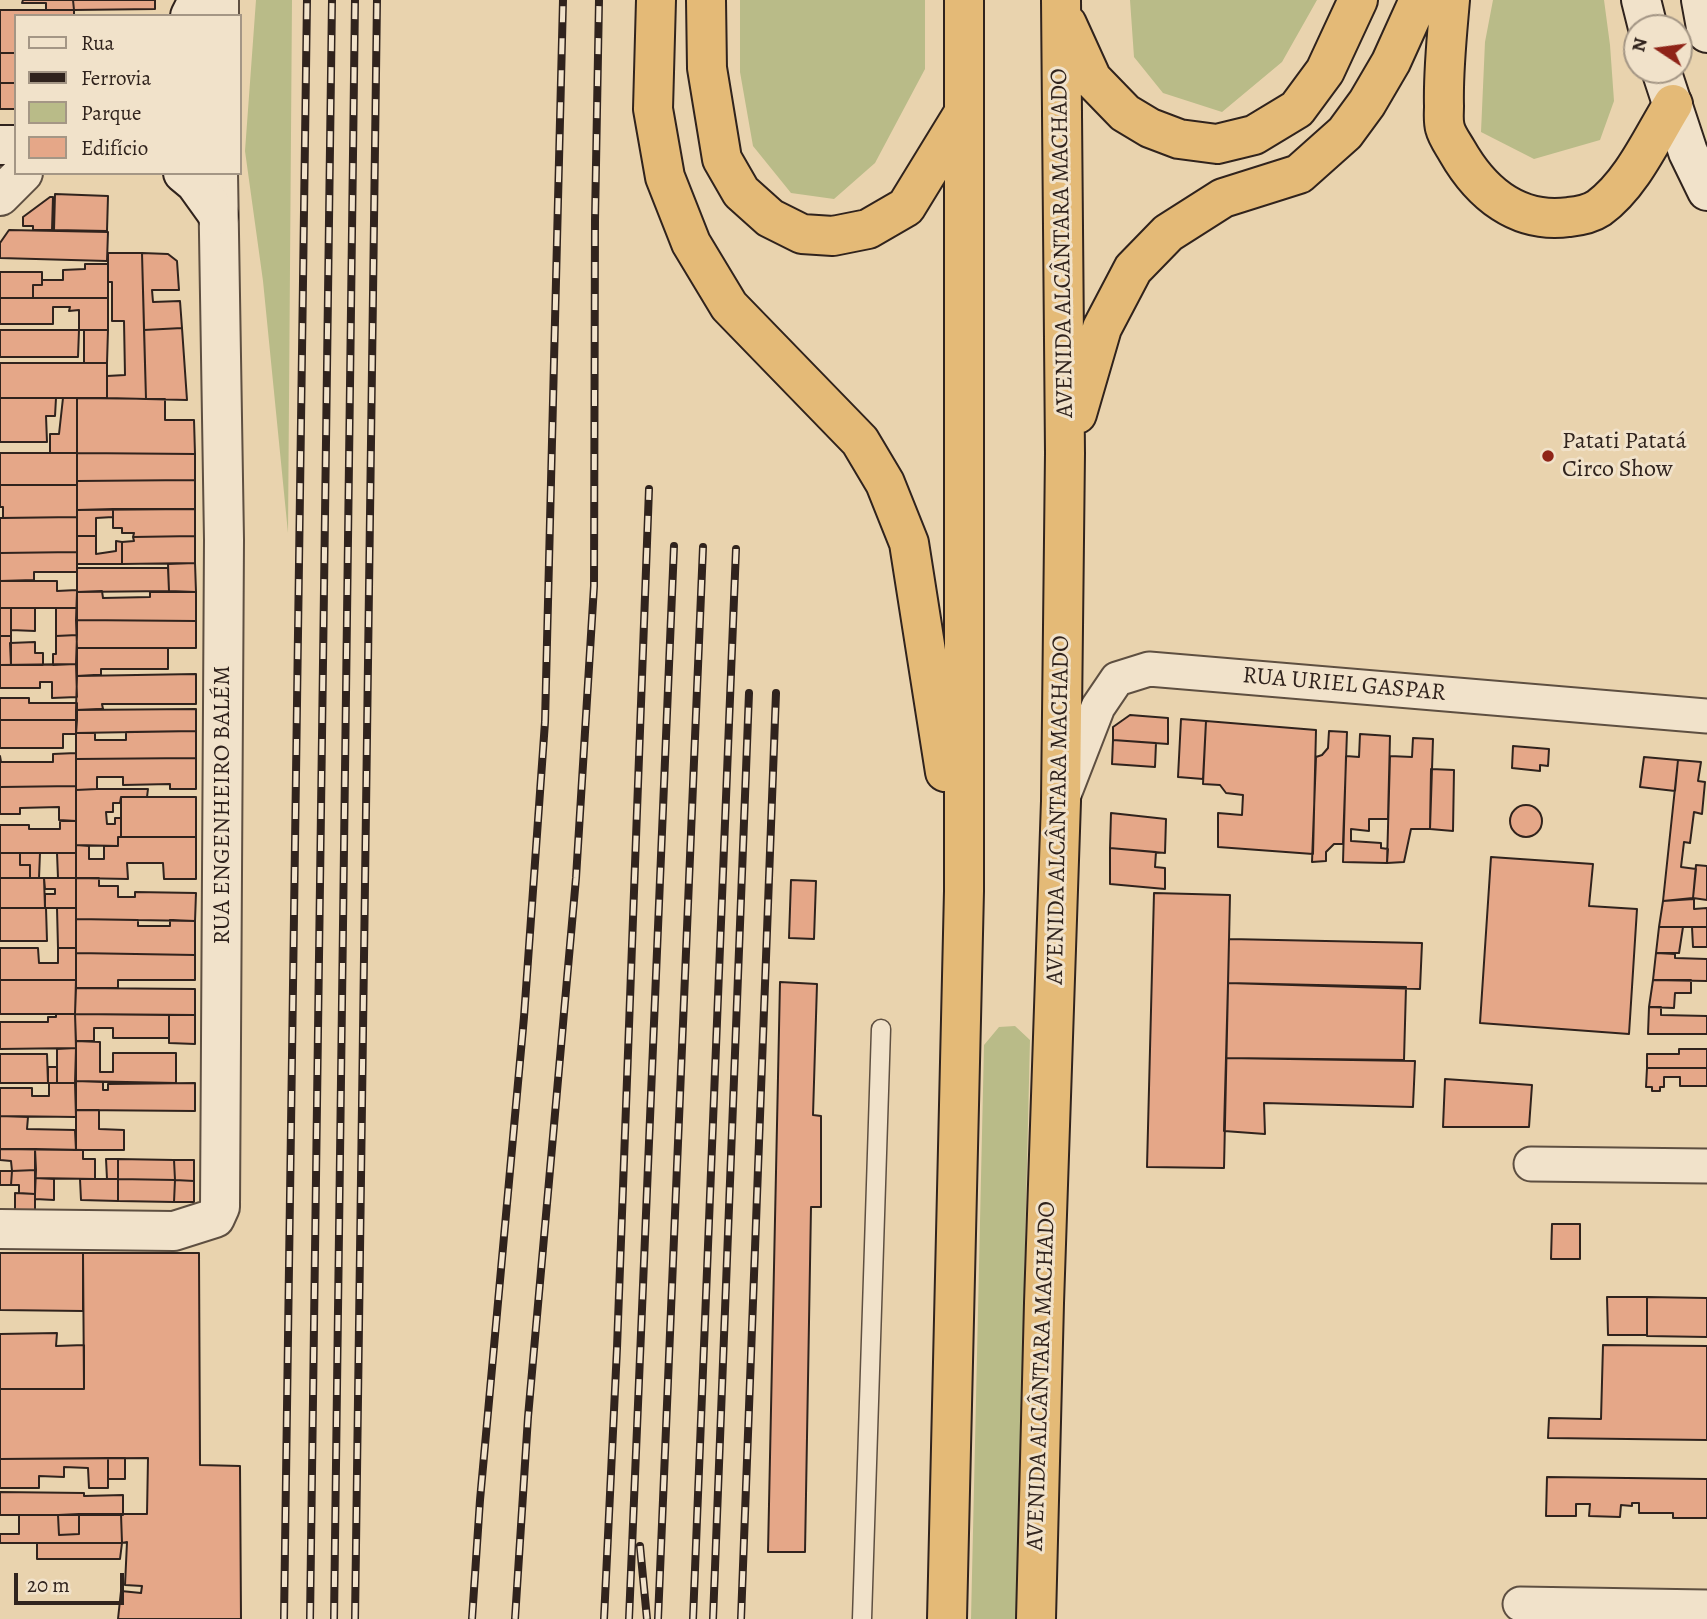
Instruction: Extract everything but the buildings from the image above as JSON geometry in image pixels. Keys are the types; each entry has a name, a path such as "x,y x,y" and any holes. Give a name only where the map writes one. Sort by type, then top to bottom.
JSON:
{"highway":[{"path":"656,0 653,108 665,177 691,243 729,306 860,441 885,483 909,543 964,891"},
{"path":"706,0 707,68 722,159 741,192 770,218 802,234 833,236 868,229 906,207 963,114"},
{"path":"947,1619 964,891 964,0"},
{"path":"1061,5 1092,79 1125,113 1150,128 1179,139 1217,145 1254,135 1297,109 1325,71 1359,0"},
{"path":"1065,453 1102,328 1133,269 1168,233 1223,198 1299,174 1345,133 1367,103 1391,62 1419,0"},
{"path":"1450,0 1443,84 1445,129 1473,178 1510,207 1532,215 1557,219 1597,209 1612,196 1641,160 1667,87"},
{"name":"AVENIDA ALCÂNTARA MACHADO","path":"1036,1619 1061,801 1065,453 1061,5"}],"street":[{"path":"1701,0 1707,33"},
{"path":"1667,87 1688,152 1707,191"},
{"path":"0,196 21,175"},
{"path":"185,175 195,183 218,215"},
{"name":"RUA ENGENHEIRO BALÉM","path":"0,1229 174,1231 215,1218 220,1207 224,540 218,175"},
{"name":"RUA URIEL GASPAR","path":"1061,801 1098,707 1117,679 1149,669 1707,716"},
{"path":"1531,1164 1707,1166"},
{"path":"1520,1604 1707,1607"}],"lane":[{"path":"862,1619 881,1028"}],"green space":[{"path":"256,0 292,0 288,533 263,281 245,151"},
{"path":"740,0 925,0 925,69 875,163 834,199 791,193 753,146 740,72"},
{"path":"1130,0 1317,0 1282,62 1222,112 1163,93 1134,57"},
{"path":"1493,0 1604,0 1614,101 1600,140 1534,159 1481,132 1485,42"},
{"path":"1015,1026 1030,1040 1016,1619 971,1619 984,1045 999,1027"}],"railway":[{"path":"284,1619 307,0"},
{"path":"310,1619 332,0"},
{"path":"334,1619 355,0"},
{"path":"355,1619 377,0"},
{"path":"472,1619 480,1500 524,1017 545,722 563,0"},
{"path":"515,1619 528,1417 576,878 594,586 595,220 599,0"},
{"path":"604,1619 617,1348 649,489"},
{"path":"629,1619 674,546"},
{"path":"658,1619 703,547"},
{"path":"693,1619 736,549"},
{"path":"713,1619 749,693"},
{"path":"741,1619 776,693"},
{"path":"640,1546 647,1619"}],"place":[{"name":"Patati Patatá Circo Show","path":"1548,456"}]}
